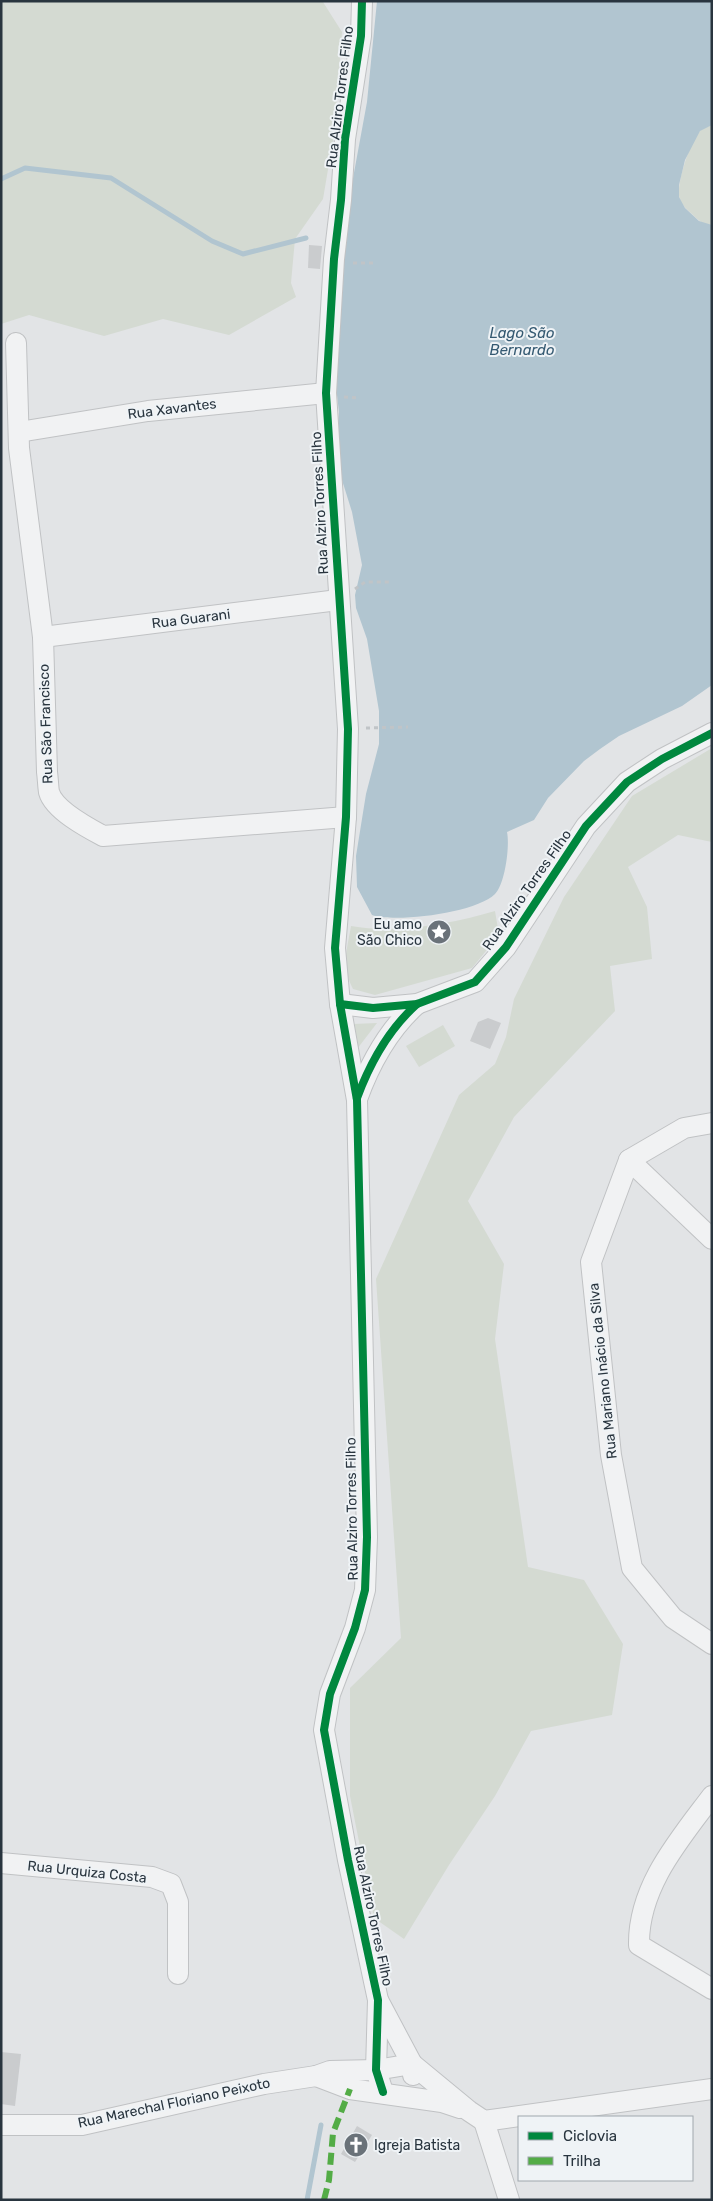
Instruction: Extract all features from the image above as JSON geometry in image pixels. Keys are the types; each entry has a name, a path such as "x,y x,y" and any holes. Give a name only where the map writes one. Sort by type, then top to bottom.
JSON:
{"street":[{"name":"Rua Alziro Torres Filho","path":"362,1 361,36 345,140 334,260 326,393 338,600 348,729 346,817 335,948 340,1004 356,1100 367,1537 366,1590 355,1628 330,1694 324,1730 348,1860 378,2000 376,2070 383,2092"},
{"name":"Rua São Francisco","path":"16,343 20,448 43,637 47,772 50,794 62,809 84,826 103,836 346,817"},
{"name":"Rua Xavantes","path":"19,432 148,411 326,393"},
{"name":"Rua Guarani","path":"43,637 338,600"},
{"name":"Rua Alziro Torres Filho","path":"340,1004 373,1008 417,1004 475,982 506,947 586,826 627,782 662,758 712,733"},
{"path":"356,1100 366,1075 398,1021 417,1004"},
{"path":"712,1123 684,1128 630,1160 712,1239"},
{"name":"Rua Mariano Inácio da Silva","path":"630,1160 591,1262 611,1456 632,1568 673,1618 712,1644"},
{"path":"712,1796 683,1834 650,1886 639,1929 639,1945 712,1989"},
{"name":"Rua Urquiza Costa","path":"1,1863 152,1877 170,1884 178,1902 178,1974"},
{"name":"Rua Alziro Torres Filho","path":"378,2000 412,2064 414,2097"},
{"path":"412,2064 476,2116 509,2200"},
{"name":"Rua Marechal Floriano Peixoto","path":"1,2125 82,2124 264,2084 316,2076 330,2071 376,2070 412,2064"},
{"name":"Rua Marechal Floriano Peixoto","path":"316,2076 350,2089 383,2092 442,2102 476,2116 712,2089"}],"path":[{"path":"353,263 374,263"},
{"path":"338,600 366,582 390,582"},
{"path":"348,729 408,727"}],"shaded area":[{"path":"1,1 323,2 342,32 334,134 323,199 295,239 291,283 296,297 229,335 163,319 104,336 29,315 1,324"},
{"path":"712,125 712,225 701,222 686,208 680,199 679,189 682,171 693,142 701,130"},
{"path":"712,748 712,842 678,835 628,867 647,907 652,959 610,966 615,1011 514,1117 468,1201 504,1264 495,1339 528,1567 584,1580 623,1644 612,1715 531,1731 495,1796 449,1865 404,1939 374,1918 350,1796 350,1688 401,1638 376,1279 459,1095 495,1064 506,1037 514,999 564,897 632,796"},
{"path":"495,911 499,935 472,968 375,995 353,989 346,965 351,926 386,929 405,928 442,924"},
{"path":"377,1023 354,1053 353,1024"},
{"path":"443,1025 455,1046 419,1067 406,1046"}],"water":[{"name":"Lago São Bernardo","path":"377,1 712,1 712,125 700,131 685,160 679,185 679,197 685,208 699,221 712,225 712,685 682,706 619,736 600,749 584,761 548,798 534,820 507,832 506,864 502,882 495,894 485,901 454,911 435,915 399,918 372,915 357,887 356,856 366,794 379,744 379,711 367,639 356,608 355,595 362,565 352,512 342,480 336,450 339,412 333,361 342,238 367,102"}],"building":[{"path":"309,245 322,246 320,269 308,268"},
{"path":"488,1018 501,1023 490,1049 470,1041 478,1022"},
{"path":"1,2052 21,2054 15,2106 1,2104"},
{"name":"Igreja Batista","path":"357,2126 372,2135 355,2162 341,2154"}],"waterway":[{"path":"1,179 25,168 111,178 212,241 243,254 306,238"},
{"path":"307,2200 321,2125"}],"marked path":[{"path":"324,2200 329,2180 333,2133 350,2089"}],"cycle path":[{"path":"362,1 361,36 345,139 341,200 334,259 326,393 348,729 346,817 335,948 340,1004 357,1100 367,1537 365,1590 355,1628 330,1694 324,1730 348,1860 378,2000 376,2070 383,2092"},
{"path":"340,1004 373,1008 417,1004 475,982 506,947 586,826 627,782 662,759 712,733"},
{"path":"357,1098 381,1047 398,1024 417,1004"}],"place":[{"name":"Eu amo São Chico","path":"439,932"},
{"name":"Igreja Batista","path":"356,2145"}]}
